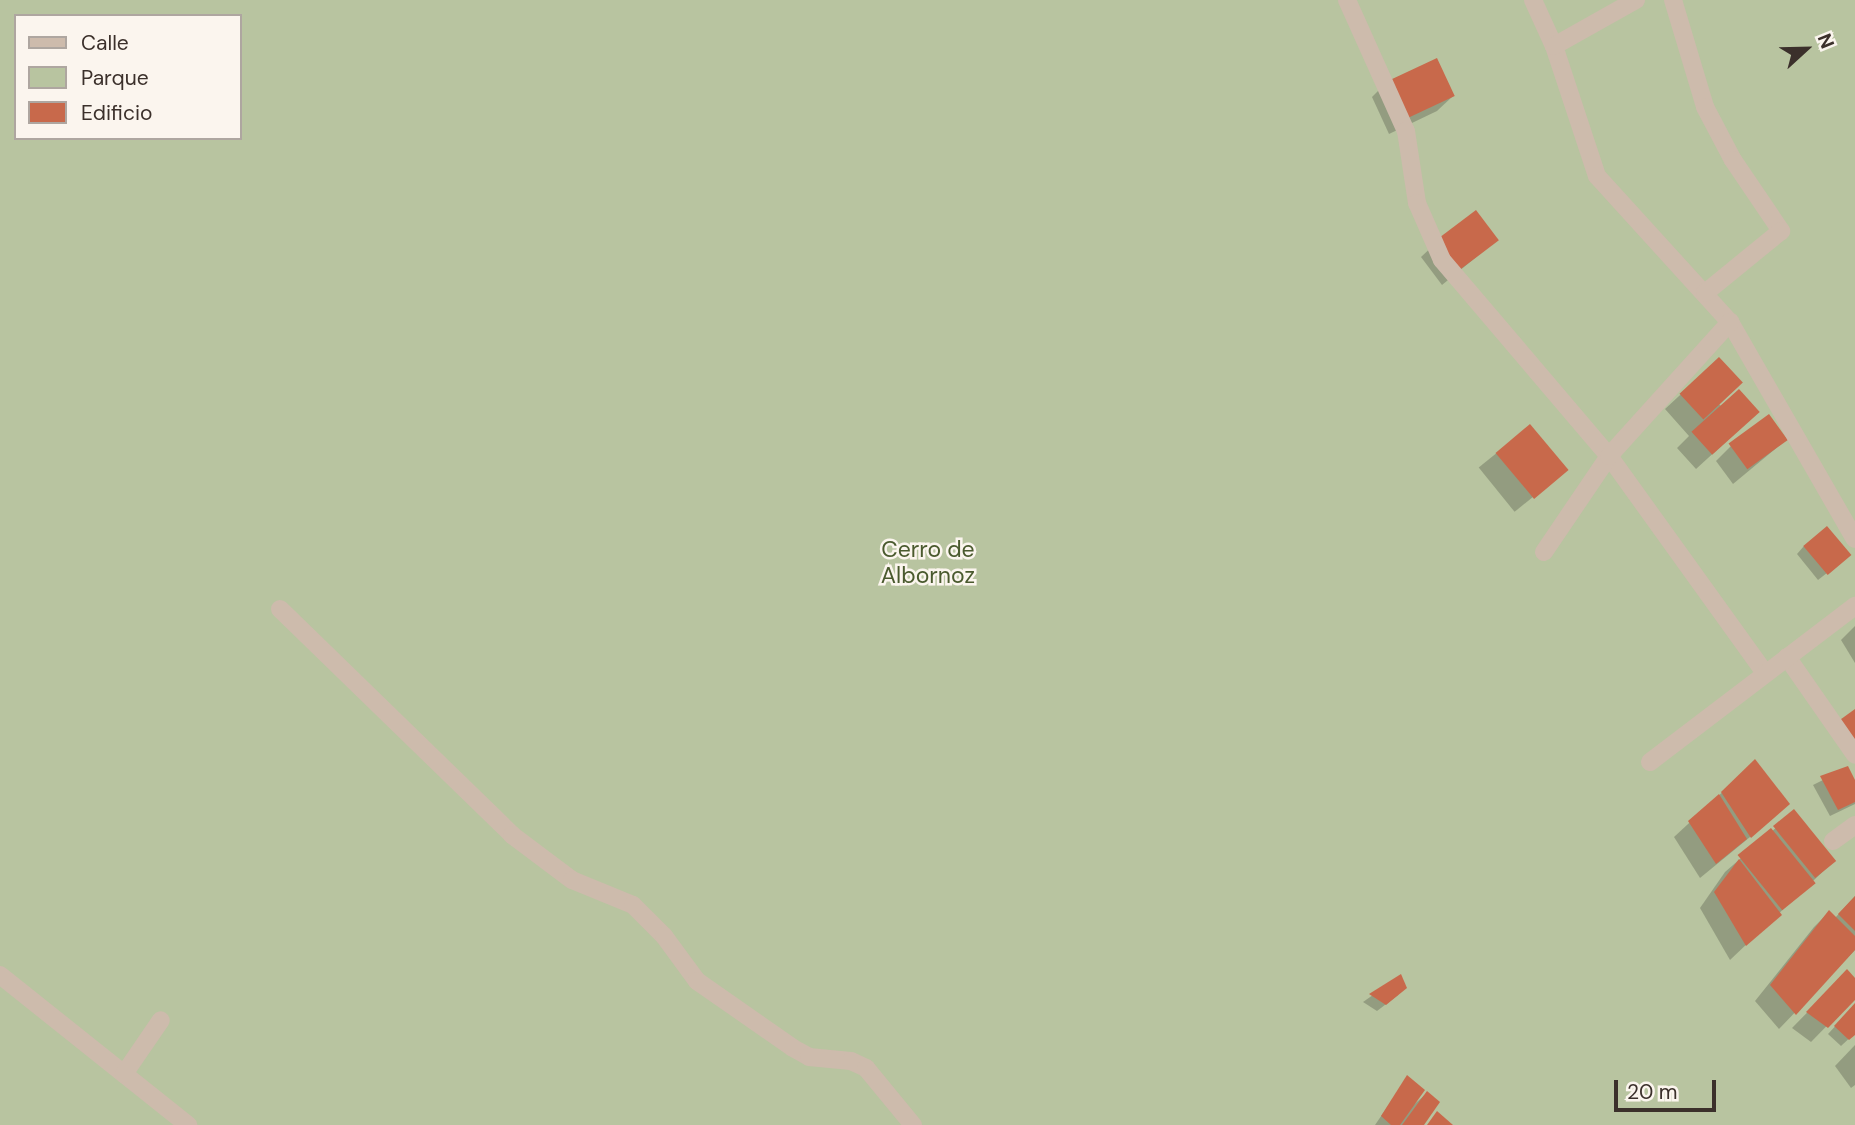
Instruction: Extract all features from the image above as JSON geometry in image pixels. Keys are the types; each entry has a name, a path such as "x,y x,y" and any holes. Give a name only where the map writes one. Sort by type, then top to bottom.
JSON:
{"street":[{"path":"1347,0 1406,131 1417,203 1441,260 1609,456 1765,673"},
{"path":"1533,0 1553,46 1597,176 1730,322 1855,539"},
{"path":"1553,46 1636,0"},
{"path":"1673,0 1705,107 1733,160 1781,231 1705,293"},
{"path":"1544,552 1609,456 1730,322"},
{"path":"1650,762 1855,606"},
{"path":"280,609 512,835 572,880 633,905 664,936 697,981 793,1048 809,1056 850,1061 866,1068 913,1125"},
{"path":"1787,657 1855,755"},
{"path":"1833,841 1855,825"},
{"path":"0,975 188,1125"},
{"path":"124,1073 161,1020"}],"green space":[{"name":"Cerro de Albornoz","path":"0,0 1855,0 1855,1125 0,1125"}],"building":[{"path":"1437,58 1455,96 1404,120 1386,82"},
{"path":"1476,210 1499,240 1458,271 1435,241"},
{"path":"1719,357 1743,383 1703,419 1680,394"},
{"path":"1739,389 1760,412 1712,455 1691,432"},
{"path":"1769,414 1788,440 1747,469 1729,443"},
{"path":"1530,424 1569,470 1534,499 1496,453"},
{"path":"1827,526 1851,555 1828,575 1803,546"},
{"path":"1855,709 1855,742 1837,722"},
{"path":"1755,759 1790,804 1751,838 1721,792"},
{"path":"1848,766 1855,780 1855,802 1838,810 1820,776"},
{"path":"1719,794 1747,839 1716,864 1688,821"},
{"path":"1794,809 1836,861 1815,878 1773,826"},
{"path":"1771,828 1816,883 1782,910 1738,855"},
{"path":"1739,859 1782,915 1746,946 1714,892"},
{"path":"1855,896 1855,931 1838,914"},
{"path":"1829,910 1855,936 1855,950 1796,1015 1770,985"},
{"path":"1847,969 1855,978 1855,1000 1828,1028 1806,1012"},
{"path":"1401,974 1407,988 1386,1005 1369,994"},
{"path":"1855,1003 1855,1035 1849,1040 1834,1026"},
{"path":"1407,1075 1425,1090 1400,1125 1391,1125 1381,1116"},
{"path":"1427,1091 1440,1102 1424,1125 1402,1125"},
{"path":"1437,1111 1453,1125 1427,1125"}]}
